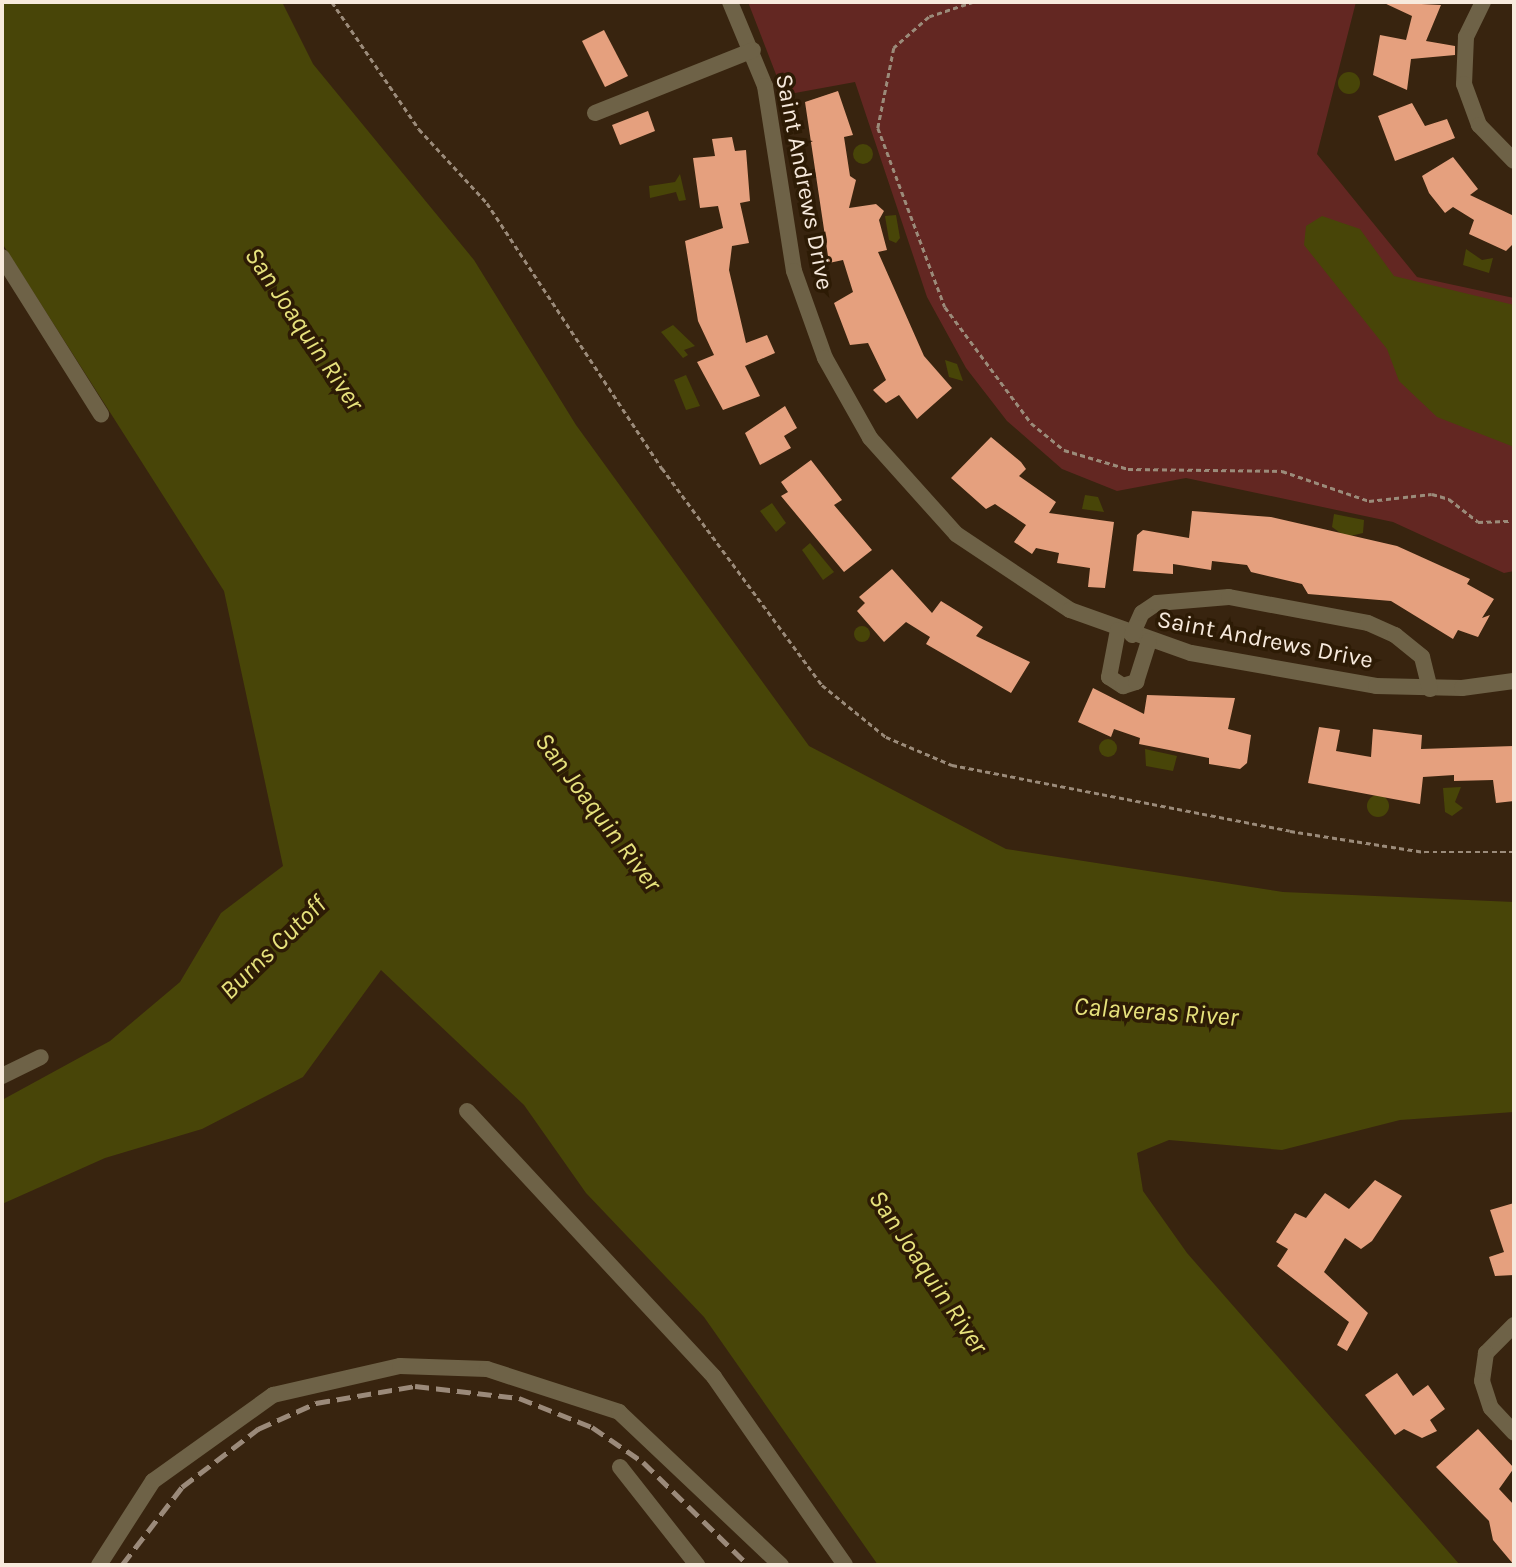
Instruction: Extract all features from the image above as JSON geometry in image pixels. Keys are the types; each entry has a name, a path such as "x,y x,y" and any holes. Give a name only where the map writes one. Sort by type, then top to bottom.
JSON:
{"street":[{"name":"Saint Andrews Drive","path":"730,2 753,50 773,127 784,226 801,293 825,358 870,438 923,502 992,562 1125,633 1149,641 1350,682 1430,688 1514,681"},
{"path":"1483,2 1466,37 1464,84 1479,125 1514,161"},
{"path":"595,113 753,50"},
{"path":"2,257 101,414"},
{"path":"1149,641 1136,682 1123,686 1108,677 1125,633 1142,613 1157,603 1230,597 1368,623 1395,635 1422,656 1430,688"},
{"path":"2,1076 41,1058"},
{"path":"467,1111 714,1377 845,1565"},
{"path":"1514,1325 1495,1337 1483,1364 1491,1408 1514,1433"},
{"path":"99,1565 153,1481 274,1395 401,1366 487,1369 619,1412 781,1565"},
{"path":"620,1467 697,1565"}],"path":[{"path":"332,2 419,129 487,203 662,468 822,685 886,737 952,765 1290,831 1424,852 1514,852"},
{"path":"974,2 929,17 894,48 878,128 945,307 1031,423 1064,450 1128,469 1282,471 1369,501 1432,494 1449,499 1478,522 1514,521"}],"shaded area":[{"path":"748,2 1356,2 1317,154 1417,277 1514,298 1514,571 1504,573 1393,522 1186,478 1117,491 1062,469 1007,421 966,368 927,297 855,82 784,95"}],"water":[{"path":"2,2 282,2 313,64 474,260 576,425 809,746 1006,849 1283,892 1514,902 1514,1112 1400,1120 1282,1150 1169,1140 1137,1153 1143,1191 1187,1253 1460,1565 878,1565 704,1317 586,1193 524,1105 381,970 303,1077 202,1129 105,1158 2,1204 2,1100 110,1041 180,982 221,913 283,866 224,591 2,243"},
{"path":"1349,72 1357,75 1360,83 1357,91 1349,94 1341,91 1338,83 1341,75"},
{"path":"863,144 870,147 873,154 870,161 863,164 856,161 853,154 856,147"},
{"path":"680,174 686,200 679,201 676,192 650,198 649,186 675,182"},
{"path":"896,215 900,238 896,243 889,240 885,216"},
{"path":"1322,216 1360,229 1394,276 1514,305 1514,447 1437,417 1399,381 1387,349 1304,245 1306,226"},
{"path":"1466,249 1482,260 1493,258 1489,273 1463,265"},
{"path":"673,325 695,346 684,350 688,355 683,358 661,332"},
{"path":"945,360 957,364 963,381 949,377"},
{"path":"686,375 700,406 686,410 674,380"},
{"path":"1085,495 1098,497 1104,512 1082,509"},
{"path":"772,503 786,523 776,532 760,511"},
{"path":"1334,514 1364,520 1363,533 1346,537 1332,527"},
{"path":"810,543 834,572 823,580 802,550"},
{"path":"859,626 865,626 870,634 868,640 859,642 854,637 854,631"},
{"path":"1104,739 1112,739 1117,748 1115,755 1104,757 1099,752 1099,744"},
{"path":"1145,749 1177,756 1173,771 1146,766"},
{"path":"1461,787 1455,802 1463,808 1452,816 1445,812 1443,788"},
{"path":"1378,795 1386,798 1389,806 1386,814 1378,817 1370,814 1367,806 1370,798"}],"building":[{"path":"1382,2 1441,5 1426,41 1455,46 1455,55 1411,59 1407,90 1373,75 1380,35 1406,40 1412,16"},
{"path":"604,30 628,76 605,87 582,41"},
{"path":"838,91 853,135 844,137 850,176 856,180 849,208 876,204 884,211 879,220 887,250 878,252 924,356 952,388 917,419 899,395 886,403 873,390 886,380 868,343 850,345 834,303 853,292 843,260 829,263 805,102"},
{"path":"1412,103 1425,126 1447,119 1455,138 1395,161 1378,116"},
{"path":"648,111 655,131 620,145 612,125"},
{"path":"732,137 735,151 746,150 750,201 740,203 749,243 732,246 729,270 746,343 767,335 775,353 745,366 760,396 723,410 697,362 714,355 698,321 685,241 723,228 718,206 700,208 693,158 715,156 712,139"},
{"path":"1453,157 1478,189 1470,195 1514,216 1514,243 1506,251 1469,234 1474,220 1453,207 1445,213 1429,193 1422,176"},
{"path":"785,406 797,428 784,436 791,448 760,465 745,433"},
{"path":"991,437 1021,462 1026,469 1019,476 1056,502 1049,513 1114,522 1105,588 1088,587 1090,568 1057,563 1059,553 1036,548 1032,554 1014,542 1026,525 995,504 986,509 951,478"},
{"path":"811,460 842,500 834,505 872,550 844,572 781,496 788,492 781,482"},
{"path":"1192,511 1271,517 1397,546 1470,579 1467,584 1494,599 1482,618 1490,615 1478,637 1458,630 1453,639 1391,601 1308,594 1302,584 1251,572 1247,565 1212,561 1211,570 1173,564 1173,574 1133,571 1137,535 1143,530 1189,538"},
{"path":"892,569 932,613 941,601 983,627 976,636 1030,662 1011,693 926,644 930,637 906,622 884,642 857,611 865,603 859,597"},
{"path":"1093,688 1144,714 1147,695 1235,698 1228,729 1251,735 1247,763 1240,769 1209,764 1209,758 1139,744 1140,738 1114,729 1111,737 1078,722"},
{"path":"1319,727 1340,730 1336,751 1371,757 1373,729 1422,735 1421,749 1514,746 1514,801 1496,803 1493,780 1454,781 1454,775 1423,777 1420,804 1308,783"},
{"path":"1375,1180 1402,1196 1372,1241 1361,1249 1345,1238 1324,1272 1368,1313 1347,1351 1337,1345 1349,1322 1277,1266 1288,1249 1276,1242 1295,1213 1306,1218 1325,1193 1349,1209"},
{"path":"1514,1203 1514,1275 1495,1276 1489,1257 1504,1252 1490,1210"},
{"path":"1397,1373 1413,1396 1428,1385 1445,1409 1430,1420 1437,1431 1422,1438 1404,1429 1395,1435 1365,1395"},
{"path":"1478,1429 1514,1468 1499,1489 1514,1505 1514,1565 1493,1540 1489,1521 1436,1467"}],"railway":[{"path":"122,1565 182,1487 258,1429 316,1403 415,1386 519,1398 592,1427 643,1462 748,1565"}],"water label":[{"name":"San Joaquin River","path":"304,329"},
{"name":"San Joaquin River","path":"598,812"},
{"name":"Burns Cutoff","path":"273,948"},
{"name":"Calaveras River","path":"1156,1012"},
{"name":"San Joaquin River","path":"928,1272"}]}
